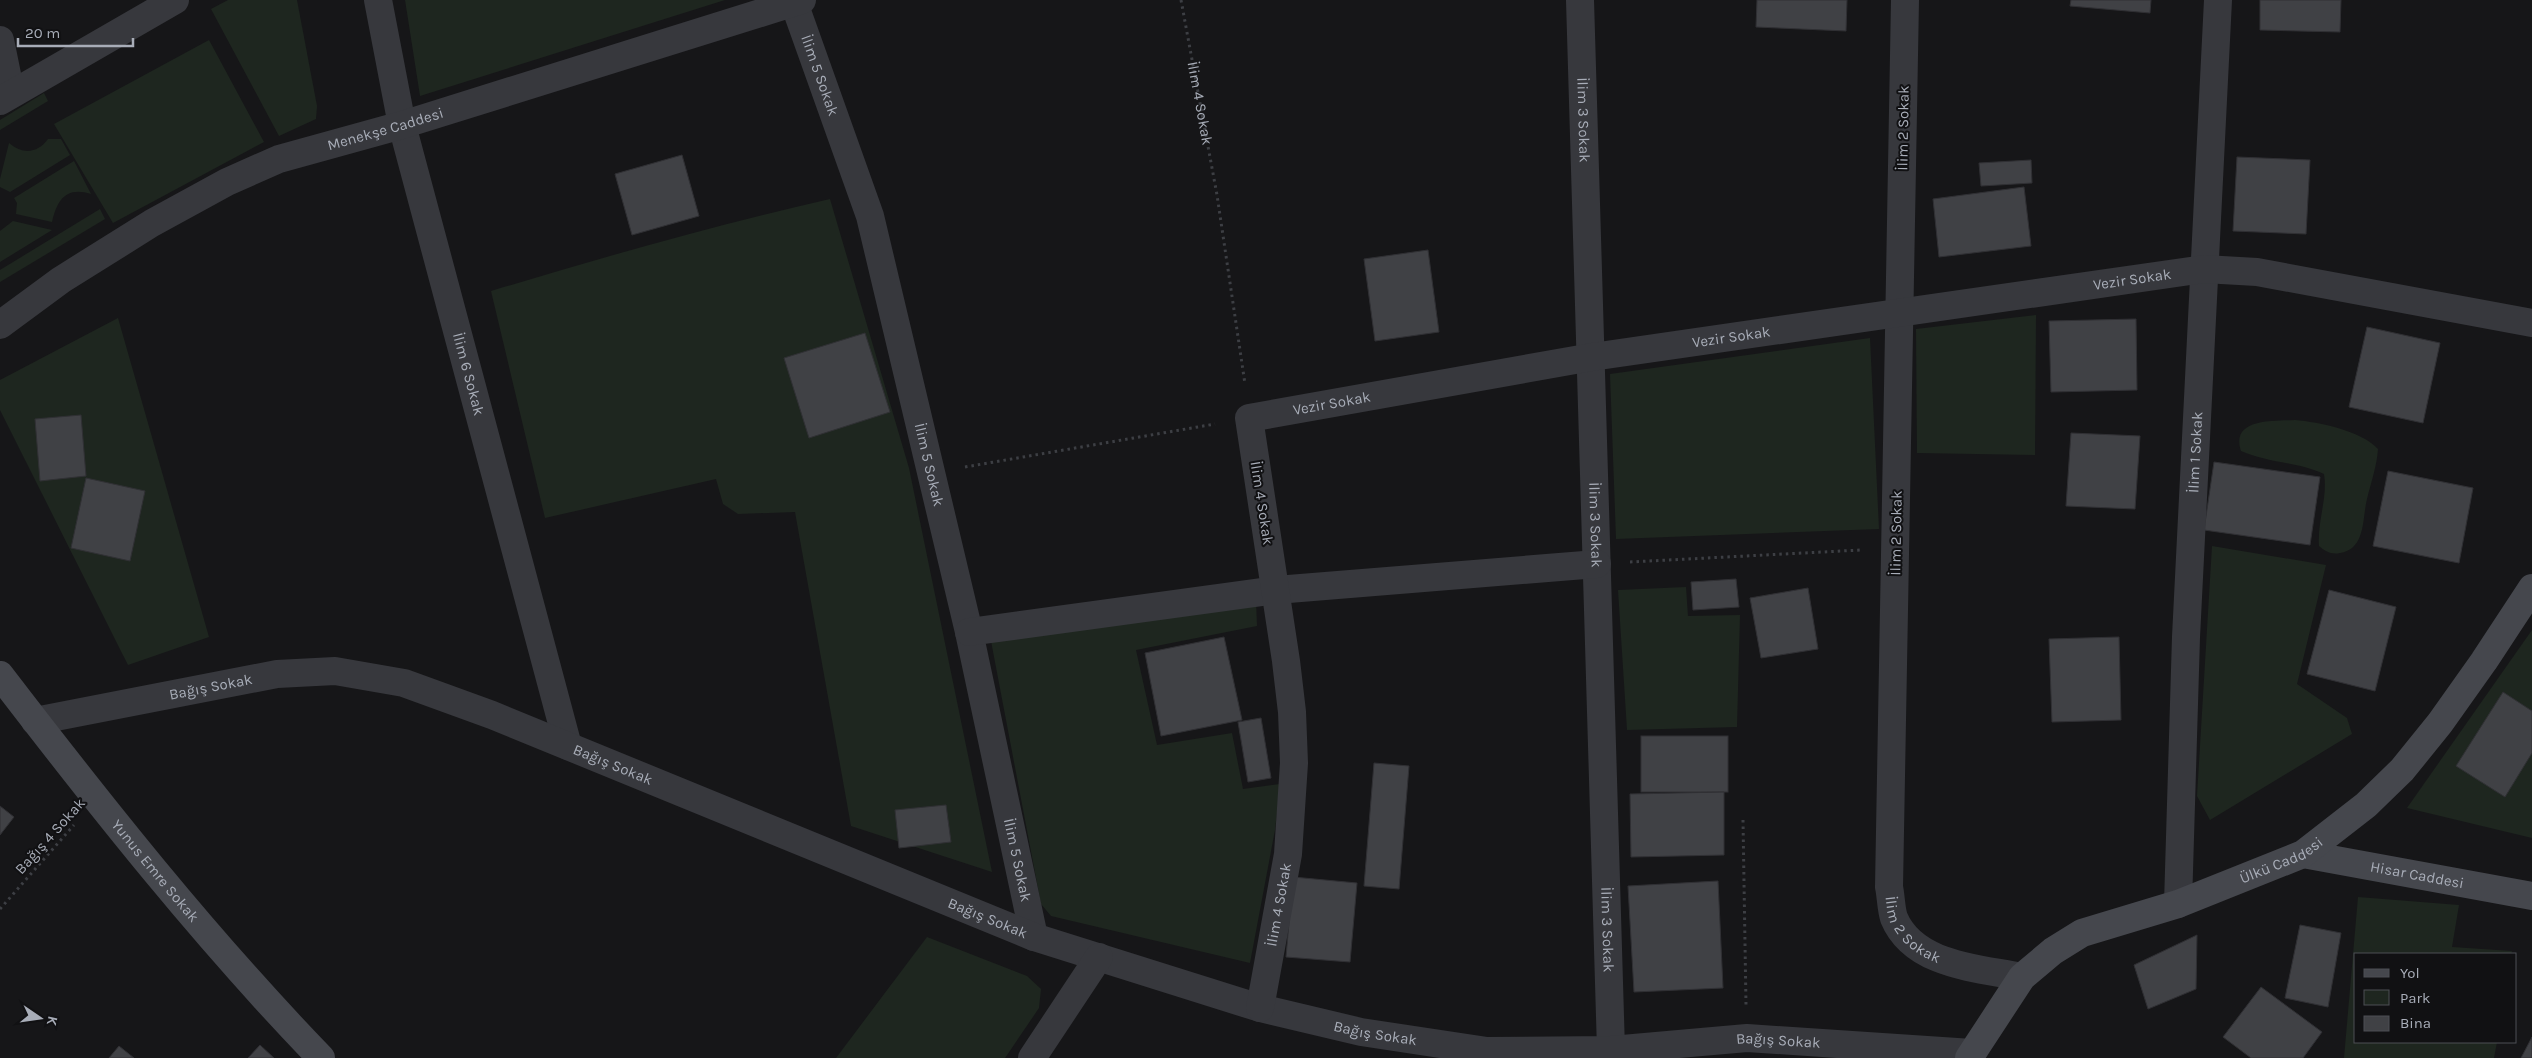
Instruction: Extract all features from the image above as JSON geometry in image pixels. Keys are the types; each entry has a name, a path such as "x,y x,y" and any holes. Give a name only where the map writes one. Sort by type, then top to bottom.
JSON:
{"street":[{"path":"0,40 5,98 175,0"},
{"name":"İlim 6 Sokak","path":"378,0 402,125 568,746"},
{"name":"İlim 3 Sokak","path":"1580,0 1611,1050"},
{"name":"İlim 2 Sokak","path":"1905,0 1889,887 1894,918 1911,943 1941,960 2022,977"},
{"name":"İlim 1 Sokak","path":"2178,904 2186,637 2218,0"},
{"name":"Menekşe Caddesi","path":"0,326 61,280 144,228 227,182 280,159 402,125 796,1"},
{"name":"İlim 5 Sokak","path":"796,1 870,216 933,473 1034,937"},
{"name":"Vezir Sokak","path":"1249,418 1592,358 2204,269 2257,272 2532,323"},
{"name":"İlim 4 Sokak","path":"1249,418 1276,590 1292,712 1294,762 1288,854 1260,1008"},
{"path":"969,632 1276,590 1597,564"},
{"name":"Ülkü Caddesi","path":"1971,1055 2022,977 2054,951 2082,934 2178,904 2303,854 2366,805 2402,770 2440,723 2484,662 2532,588"},
{"name":"Bağış Sokak","path":"35,721 277,674 335,671 404,683 568,746 1034,937 1260,1008 1361,1032 1487,1051 1611,1050 1747,1038 1971,1055"},
{"name":"Yunus Emre Sokak","path":"0,675 96,801 264,998 321,1058"},
{"name":"Hisar Caddesi","path":"2303,854 2532,896"},
{"path":"1032,1058 1099,958"}],"path":[{"name":"İlim 4 Sokak","path":"1181,0 1218,194 1249,418"},
{"path":"933,473 1249,418"},
{"path":"1597,564 1896,548"},
{"name":"Bağış 4 Sokak","path":"0,909 96,801"},
{"path":"1744,820 1747,1038"}],"green space":[{"path":"228,0 297,0 317,106 316,119 279,136 211,9"},
{"path":"405,0 725,0 420,96"},
{"path":"209,40 264,142 113,223 54,124"},
{"path":"44,93 48,101 0,130 0,120"},
{"path":"48,139 61,139 70,155 10,192 0,187 0,179 9,143 14,147 30,151 40,147"},
{"path":"74,161 91,194 75,192 64,197 57,207 52,222 16,214 17,203 14,198"},
{"path":"830,199 909,468 992,872 851,826 795,512 738,514 723,504 716,479 545,518 491,291 660,242"},
{"path":"100,209 105,219 0,282 0,270"},
{"path":"13,221 52,230 0,262 0,231"},
{"path":"2036,315 2035,455 1917,453 1916,329"},
{"path":"118,318 209,637 128,665 0,410 0,380"},
{"path":"1870,338 1879,529 1616,539 1610,374"},
{"path":"2295,420 2340,428 2362,437 2378,449 2359,539 2354,546 2340,553 2331,553 2319,546 2325,492 2324,474 2241,451 2239,440 2242,432 2248,427 2266,422"},
{"path":"2212,546 2326,565 2297,684 2347,718 2352,734 2210,820 2197,796"},
{"path":"1686,587 1688,616 1740,615 1737,727 1627,730 1618,590"},
{"path":"1256,600 1257,626 1136,650 1157,745 1232,733 1243,789 1280,784 1275,830 1250,963 1051,916 1041,904 991,641"},
{"path":"2532,630 2532,838 2407,808"},
{"path":"2358,897 2459,905 2452,947 2512,951 2511,953 2354,953 2354,1043 2497,1043 2494,1058 2344,1058"},
{"path":"927,937 1027,976 1041,989 1039,1008 1005,1058 836,1058"}],"building":[{"path":"1757,0 1847,0 1846,31 1756,27"},
{"path":"2071,0 2151,0 2150,13 2070,6"},
{"path":"2260,0 2341,0 2340,32 2260,30"},
{"path":"682,155 699,216 632,235 615,174"},
{"path":"2237,157 2310,160 2306,234 2233,231"},
{"path":"2031,160 2032,183 1981,186 1979,163"},
{"path":"2024,187 2031,246 1939,257 1933,199"},
{"path":"1428,250 1439,332 1375,341 1364,259"},
{"path":"2136,319 2137,390 2051,392 2049,321"},
{"path":"2367,327 2440,343 2423,423 2349,407"},
{"path":"865,333 890,412 809,438 784,358"},
{"path":"81,415 86,476 40,481 35,419"},
{"path":"2071,433 2140,436 2135,509 2066,506"},
{"path":"2214,462 2320,477 2310,545 2204,530"},
{"path":"2388,471 2473,488 2459,563 2373,546"},
{"path":"86,478 145,491 130,561 71,548"},
{"path":"1736,579 1739,607 1693,610 1691,582"},
{"path":"1808,588 1818,649 1761,658 1750,598"},
{"path":"2329,590 2396,607 2375,691 2307,674"},
{"path":"1224,637 1242,720 1161,736 1145,653"},
{"path":"2119,637 2121,720 2052,722 2049,639"},
{"path":"2503,692 2532,711 2532,753 2505,797 2456,766"},
{"path":"1261,718 1271,778 1248,782 1238,722"},
{"path":"1641,736 1728,736 1728,792 1641,792"},
{"path":"1374,763 1409,766 1399,889 1364,886"},
{"path":"1724,792 1724,855 1631,857 1630,794"},
{"path":"946,805 951,842 899,848 895,810"},
{"path":"0,806 14,817 0,835"},
{"path":"1293,877 1357,883 1350,962 1286,957"},
{"path":"1718,881 1723,988 1634,992 1628,886"},
{"path":"2300,925 2341,933 2328,1007 2285,998"},
{"path":"2197,935 2196,989 2148,1009 2134,965"},
{"path":"2261,987 2322,1032 2303,1058 2251,1058 2223,1037"},
{"path":"2532,1037 2532,1058 2521,1058"},
{"path":"260,1045 274,1058 248,1058"},
{"path":"119,1046 134,1058 109,1058"}]}
